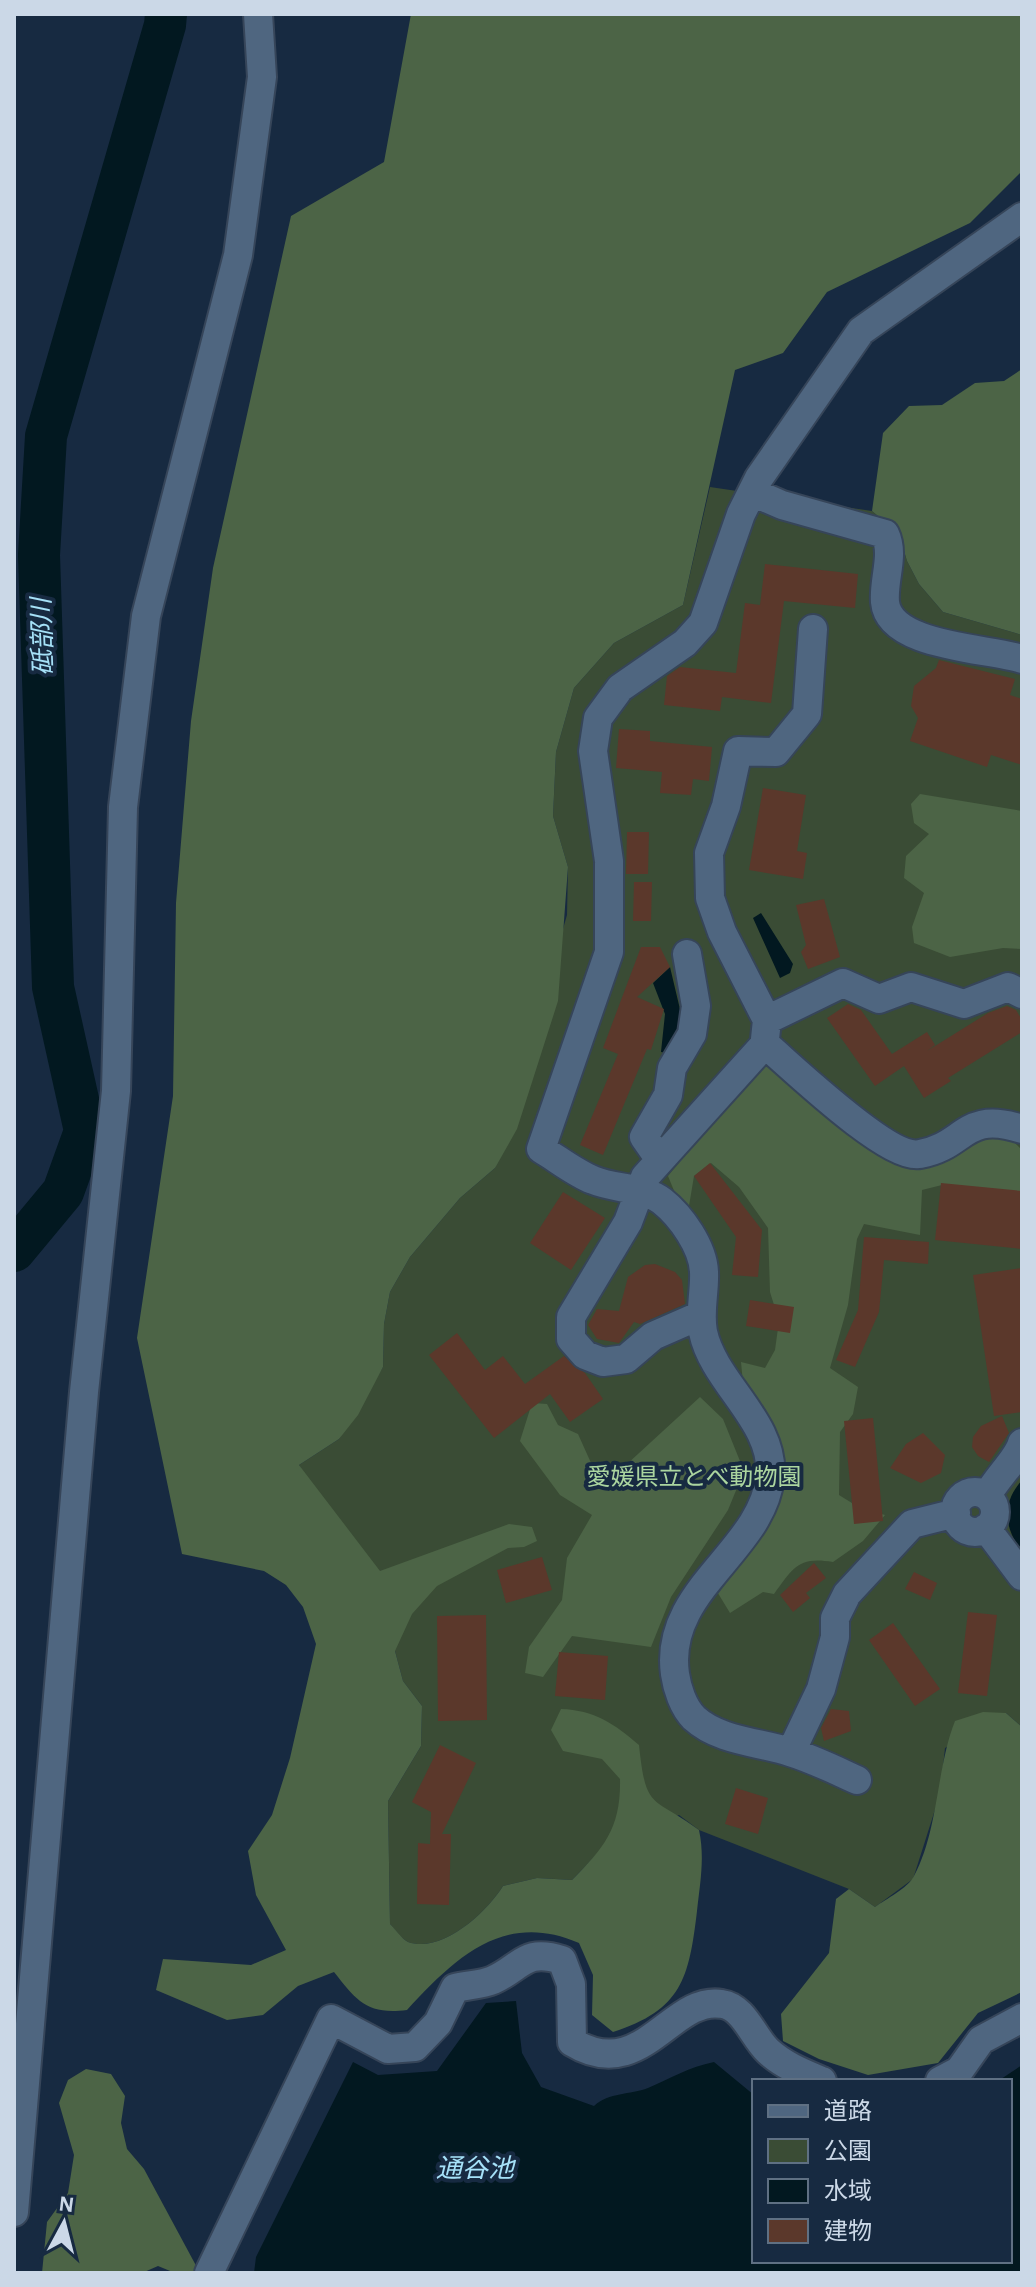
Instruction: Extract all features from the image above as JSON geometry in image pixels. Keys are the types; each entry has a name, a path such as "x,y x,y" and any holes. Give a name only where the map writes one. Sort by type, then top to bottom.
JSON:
{"street":[{"path":"14,2212 17,2140 84,1392 116,1091 123,807 146,616 238,255 262,77 258,14"},
{"path":"857,1780 791,1752 720,1734 693,1717 678,1690 676,1640 683,1615 754,1519 766,1496 769,1458 758,1429 715,1363 704,1335 701,1253 663,1202 591,1180 541,1149 609,952 609,861 593,751 598,718 620,688 685,643 703,623 736,526 752,492 861,331 1022,217"},
{"path":"752,492 782,505 885,534 889,551 885,607 890,617 909,631 947,646 995,650 1022,659"},
{"path":"813,629 807,714 776,752 738,751 726,806 709,853 710,898 722,932 766,1032 870,1133 894,1148 916,1155 937,1149 972,1126 997,1120 1022,1129"},
{"path":"660,1160 644,1137 668,1095 672,1068 692,1034 696,1006 687,954"},
{"path":"701,1315 653,1336 626,1359 603,1362 585,1355 571,1339 571,1317 628,1222 645,1177 766,1032 843,983 879,999 911,987 964,1004 1008,987 1022,994"},
{"path":"987,1496 997,1476 1020,1452 1022,1443"},
{"path":"980,1492 987,1496 995,1510 992,1522 986,1528 970,1531 959,1523 956,1513 957,1503 966,1494 980,1492"},
{"path":"791,1752 821,1689 835,1637 835,1618 847,1594 912,1524 956,1513"},
{"path":"986,1528 1022,1576"},
{"path":"209,2273 331,2019 388,2049 415,2047 438,2023 455,1988 493,1981 519,1961 544,1954 562,1960 571,1984 572,2042 583,2048 597,2054 616,2054 649,2040 703,2004 724,2004 739,2012 768,2051 791,2068 817,2079"},
{"path":"944,2079 959,2071 981,2040 1022,2018"}],"green space":[{"path":"411,14 1022,14 1022,171 970,223 827,292 783,353 735,370 683,605 614,643 574,688 556,752 553,816 568,867 558,1001 517,1129 495,1168 460,1198 410,1257 390,1292 384,1324 383,1367 358,1415 339,1439 299,1465 380,1571 509,1524 532,1527 537,1541 524,1547 508,1548 437,1586 412,1614 395,1651 403,1681 422,1706 421,1746 388,1801 390,1924 408,1942 435,1942 475,1918 503,1886 537,1878 572,1880 609,1835 618,1810 620,1779 602,1759 563,1751 551,1730 561,1709 584,1712 603,1720 639,1745 648,1792 661,1805 699,1830 702,1851 694,1935 678,1988 668,2002 654,2013 613,2032 592,2015 593,1975 579,1943 552,1934 527,1932 504,1936 483,1945 444,1973 407,2010 382,2010 364,2004 334,1972 298,1986 263,2015 227,2020 156,1990 163,1959 251,1965 286,1950 256,1895 248,1851 272,1815 290,1758 316,1644 303,1607 286,1585 264,1571 182,1554 137,1338 173,1096 176,903 191,721 213,568 291,216 384,162"},
{"path":"1022,369 1022,635 943,612 919,584 907,561 899,534 872,511 883,433 909,406 942,405 975,383 1004,381"},
{"name":"愛媛県立とべ動物園","path":"710,487 872,511 899,534 907,561 919,584 943,612 1022,635 1022,1727 1006,1713 945,1748 940,1794 913,1879 875,1907 849,1889 699,1830 679,1815 604,1847 572,1880 537,1878 503,1886 475,1918 449,1936 435,1942 408,1942 390,1924 388,1801 421,1746 422,1706 403,1681 395,1651 299,1465 339,1439 383,1367 384,1324 390,1292 410,1257 460,1198 495,1168 567,915 568,867 553,816 556,752 574,688 614,643 683,605"},
{"path":"920,794 1022,811 1022,949 1003,948 950,957 914,943 912,927 924,893 904,878 906,856 929,834 914,823 911,804"},
{"path":"763,1059 896,1163 943,1156 983,1134 1007,1135 1022,1150 1022,1236 946,1184 922,1190 920,1235 864,1224 857,1239 848,1305 830,1368 858,1387 853,1414 840,1432 839,1495 860,1508 885,1515 863,1541 833,1562 804,1563 792,1571 774,1594 763,1592 730,1613 713,1585 778,1484 743,1383 741,1362 765,1368 775,1350 779,1321 770,1292 768,1228 739,1187 711,1163 694,1176 689,1206 677,1198 668,1176"},
{"path":"700,1397 723,1419 744,1471 728,1510 671,1597 651,1647 572,1636 543,1677 525,1673 529,1647 562,1600 567,1558 592,1515 560,1495 520,1441 532,1403 547,1404 558,1425 578,1434 596,1474 626,1465"},
{"path":"983,1712 1006,1713 1022,1727 1022,1992 978,2013 938,2063 868,2075 819,2059 783,2041 781,2014 829,1953 836,1899 849,1889 875,1907 911,1880 928,1839 955,1721"},
{"path":"86,2069 111,2074 125,2096 121,2123 127,2149 144,2169 200,2273 175,2273 158,2266 142,2273 42,2273 47,2222 68,2193 74,2155 59,2103 68,2080"}],"water":[{"path":"761,913 793,964 790,973 780,978 753,918"},
{"path":"670,967 683,1022 677,1055 661,1052 665,1014 653,983"},
{"path":"1022,1480 1022,1552 1011,1534 1007,1516 1011,1498"},
{"name":"通谷池","path":"516,2001 522,2053 541,2087 594,2106 606,2098 648,2088 714,2062 752,2093 752,2263 1012,2263 1012,2079 1001,2079 1022,2065 1022,2273 254,2273 256,2257 353,2062 378,2075 437,2071 486,2003"}],"building":[{"path":"765,564 858,574 855,608 784,601 771,703 722,697 720,711 664,705 667,676 680,667 736,673 745,603 760,605"},
{"path":"939,660 1015,679 1010,695 1022,699 1022,765 991,755 987,767 910,741 918,718 911,706 914,686 936,668"},
{"path":"619,729 650,731 650,741 712,747 709,781 693,779 691,795 660,793 662,772 616,768"},
{"path":"763,788 806,795 797,851 807,853 803,879 749,870"},
{"path":"627,832 649,832 648,874 626,874"},
{"path":"634,882 652,882 651,921 633,921"},
{"path":"824,899 840,957 808,969 801,952 806,945 796,905"},
{"path":"641,947 660,947 670,967 637,997 664,1009 651,1050 647,1049 603,1155 580,1145 618,1054 603,1048"},
{"path":"848,1004 861,1010 892,1054 927,1032 935,1045 927,1051 988,1013 1007,1006 1016,1010 1022,1020 1022,1032 948,1078 951,1081 924,1098 904,1066 875,1086 827,1018"},
{"path":"710,1163 762,1230 758,1277 732,1275 736,1237 694,1176"},
{"path":"941,1183 1022,1191 1022,1249 935,1240"},
{"path":"563,1192 605,1218 571,1270 530,1243"},
{"path":"864,1237 929,1242 928,1264 884,1260 879,1312 855,1367 836,1360 858,1310"},
{"path":"655,1264 675,1272 682,1280 685,1304 640,1324 634,1322 619,1343 597,1339 588,1325 597,1309 619,1311 628,1277 645,1265"},
{"path":"1022,1268 1022,1412 994,1416 973,1275"},
{"path":"750,1300 794,1307 790,1333 746,1326"},
{"path":"457,1333 485,1370 503,1356 525,1384 564,1356 585,1373 603,1399 570,1422 550,1394 494,1438 429,1355"},
{"path":"1002,1416 1009,1433 989,1462 978,1456 972,1447 973,1437 981,1426"},
{"path":"873,1418 883,1521 854,1524 844,1421"},
{"path":"923,1433 945,1455 941,1473 921,1483 890,1468 906,1444"},
{"path":"542,1557 552,1590 506,1603 497,1570"},
{"path":"814,1563 826,1578 806,1593 810,1598 793,1612 780,1595"},
{"path":"914,1572 937,1583 930,1600 905,1589"},
{"path":"968,1612 997,1615 987,1696 958,1693"},
{"path":"486,1615 487,1720 438,1721 437,1616"},
{"path":"893,1623 940,1689 915,1706 869,1640"},
{"path":"559,1652 608,1656 605,1700 555,1696"},
{"path":"831,1709 849,1711 851,1731 824,1741 821,1728"},
{"path":"440,1745 476,1763 442,1834 451,1834 449,1905 417,1904 418,1843 430,1844 431,1812 412,1802"},
{"path":"736,1788 768,1798 758,1834 725,1824"}],"waterway":[{"name":"砥部川","path":"14,1251 63,1192 85,1131 53,987 39,555 46,436 166,14"}]}
